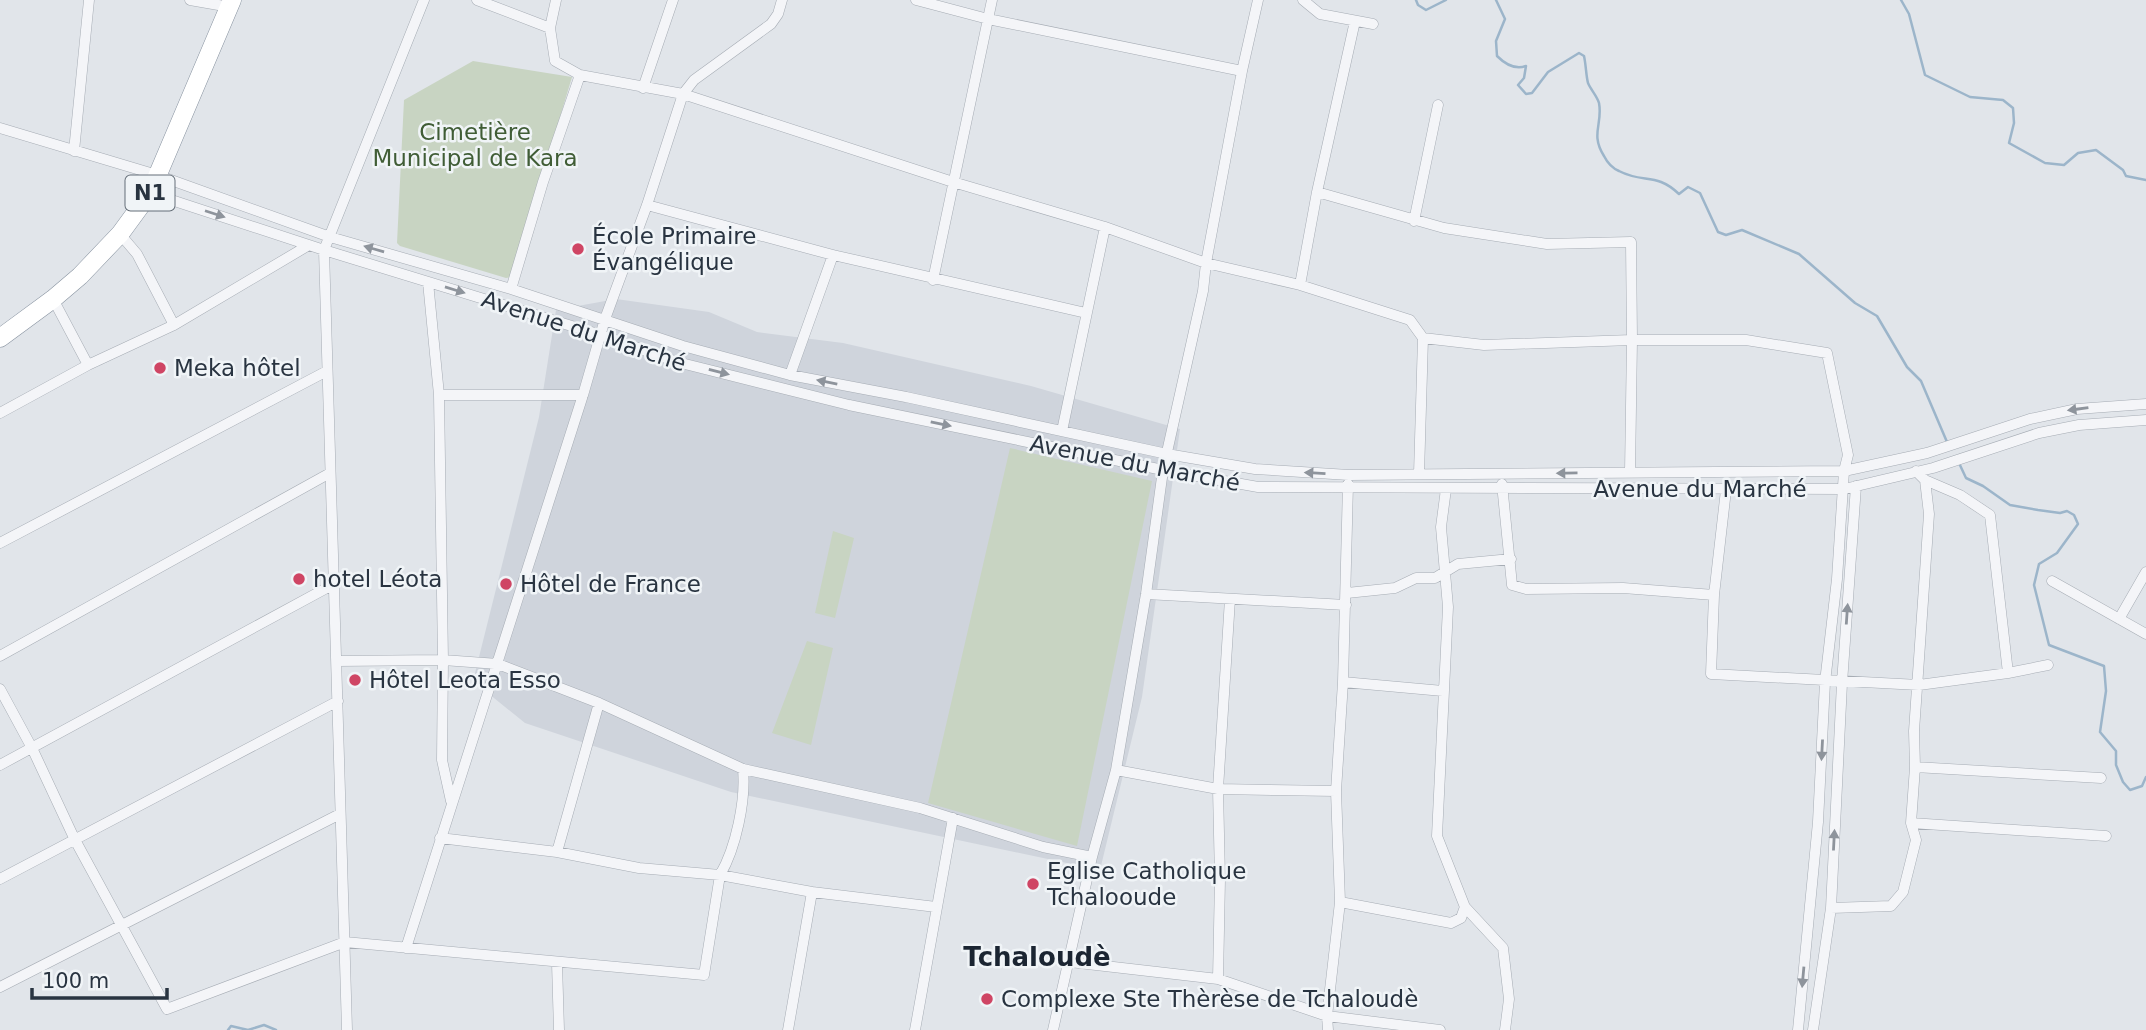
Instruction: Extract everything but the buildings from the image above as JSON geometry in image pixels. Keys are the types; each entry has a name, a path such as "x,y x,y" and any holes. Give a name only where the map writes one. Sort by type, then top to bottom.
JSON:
{"highway":[{"name":"N1","path":"0,338 53,299 92,264 120,234 150,192 231,4"}],"street":[{"path":"74,151 89,0"},
{"path":"190,0 231,4"},
{"path":"347,1030 324,250 424,0"},
{"path":"477,0 550,28"},
{"path":"556,0 550,28 555,61 580,75 683,94 1105,227 1206,263 1300,285 1410,320 1423,338 1419,474"},
{"path":"643,88 673,0"},
{"path":"407,948 605,319 648,205 683,94 694,80 771,24 778,14 782,0"},
{"path":"916,0 988,19 1242,71"},
{"path":"933,280 992,0"},
{"path":"1053,1030 1092,857 1116,770 1146,594 1163,470 1203,291 1242,71 1258,0"},
{"path":"1303,0 1320,14 1373,24"},
{"path":"1300,285 1317,192 1355,21"},
{"path":"511,289 543,182 580,75"},
{"path":"1414,221 1438,104"},
{"name":"Avenue du Marché","path":"0,128 157,175 330,237 511,289 683,346 790,375 1167,454 1255,469 1349,475 1844,471 1927,453 2030,419 2077,409 2146,404"},
{"name":"Avenue du Marché","path":"150,192 309,246 600,335 677,362 849,405 1258,487 1844,489 1933,468 2039,433 2079,425 2146,419"},
{"path":"1317,192 1414,221 1546,244 1631,242 1630,472"},
{"path":"648,205 933,280 1086,313"},
{"path":"1062,431 1105,227"},
{"path":"120,234 137,254 174,325"},
{"path":"0,413 88,365 174,325 309,246"},
{"path":"790,375 833,255"},
{"path":"428,282 439,396 442,760 451,802"},
{"path":"53,299 88,365"},
{"path":"1423,338 1484,345 1632,340 1746,340 1827,352 1848,455 1844,471 1837,579 1825,682 1818,822 1798,1030"},
{"path":"677,362 683,346"},
{"path":"0,544 327,370"},
{"path":"849,405 853,387"},
{"path":"439,396 583,395"},
{"path":"1916,471 1925,480 1960,495 1990,515 2008,673"},
{"path":"0,656 330,473"},
{"path":"1502,474 1512,585 1526,589 1623,588 1714,595"},
{"path":"1328,1030 1327,1016 1340,902 1336,791 1347,593 1349,475"},
{"path":"1831,908 1891,906 1903,892 1909,873 1916,840 1911,822 1915,767 1914,731 1929,514 1925,480"},
{"path":"1813,1030 1831,908 1842,682 1856,486"},
{"path":"1446,489 1441,527 1448,607 1437,836 1465,908 1503,948 1509,999 1505,1030"},
{"path":"1726,490 1714,595 1711,674 1919,685 2048,665"},
{"path":"1347,593 1395,588 1416,578 1435,578 1458,564 1511,559"},
{"path":"2119,619 2146,572"},
{"path":"2052,581 2146,635"},
{"path":"0,765 334,584"},
{"path":"1146,594 1346,605"},
{"path":"1218,979 1220,879 1217,789 1230,599"},
{"path":"337,661 443,660 498,664 598,703 743,769 920,808 1043,847 1092,857"},
{"path":"1343,682 1443,691"},
{"path":"0,689 32,748 75,840 167,1009 345,942 704,975 720,876 730,859 744,783 743,769"},
{"path":"0,878 338,701"},
{"path":"556,852 598,703"},
{"path":"1915,767 2101,778"},
{"path":"1116,770 1217,789 1336,791"},
{"path":"0,988 340,814"},
{"path":"915,1030 953,818"},
{"path":"1911,822 2106,836"},
{"path":"440,838 556,852 639,868 720,876 812,892 936,907"},
{"path":"788,1030 812,892"},
{"path":"1340,902 1451,923 1461,918 1465,908"},
{"path":"1070,961 1218,979 1327,1016 1440,1030"},
{"path":"557,962 559,1030"}],"shaded area":[{"path":"616,299 709,312 757,332 843,343 1031,386 1180,429 1142,697 1100,870 731,792 525,723 473,681 539,417 556,310"}],"green space":[{"name":"Cimetière Municipal de Kara","path":"473,61 572,77 512,277 506,278 397,243 404,100"},
{"path":"1010,448 1152,481 1077,846 928,803"},
{"path":"833,531 854,538 835,618 815,613"},
{"path":"807,641 833,648 811,745 772,733"}],"waterway":[{"path":"1416,0 1418,5 1426,10 1446,0"},
{"path":"1496,0 1505,19 1496,41 1497,56 1510,66 1526,66 1524,78 1518,85 1526,94 1532,93 1548,72 1579,53 1584,56 1588,83 1599,103 1598,141 1610,165 1628,175 1656,180 1679,194 1688,187 1700,193 1718,232 1726,235 1742,230 1799,254 1855,303 1877,316 1907,367 1921,381 1947,442"},
{"path":"1901,0 1909,14 1925,75 1970,97 2003,100 2013,108 2014,123 2009,143 2045,163 2064,165 2078,153 2096,150 2123,170 2126,176 2146,180"},
{"path":"1959,463 1966,478 2010,505 2060,513 2067,511 2074,515 2078,524 2057,553 2039,564 2034,585 2049,645 2104,666 2106,691 2100,732 2116,751 2116,765 2123,782 2130,790 2142,786 2146,777"},
{"path":"228,1030 231,1026 248,1030 264,1025 276,1030"}],"place":[{"name":"École Primaire Évangélique","path":"578,249"},
{"name":"Meka hôtel","path":"160,368"},
{"name":"hotel Léota","path":"299,579"},
{"name":"Hôtel de France","path":"506,584"},
{"name":"Hôtel Leota Esso","path":"355,680"},
{"name":"Eglise Catholique Tchalooude","path":"1033,884"},
{"name":"Complexe Ste Thèrèse de Tchaloudè","path":"987,999"}],"district":[{"name":"Tchaloudè","path":"1037,957"}]}
